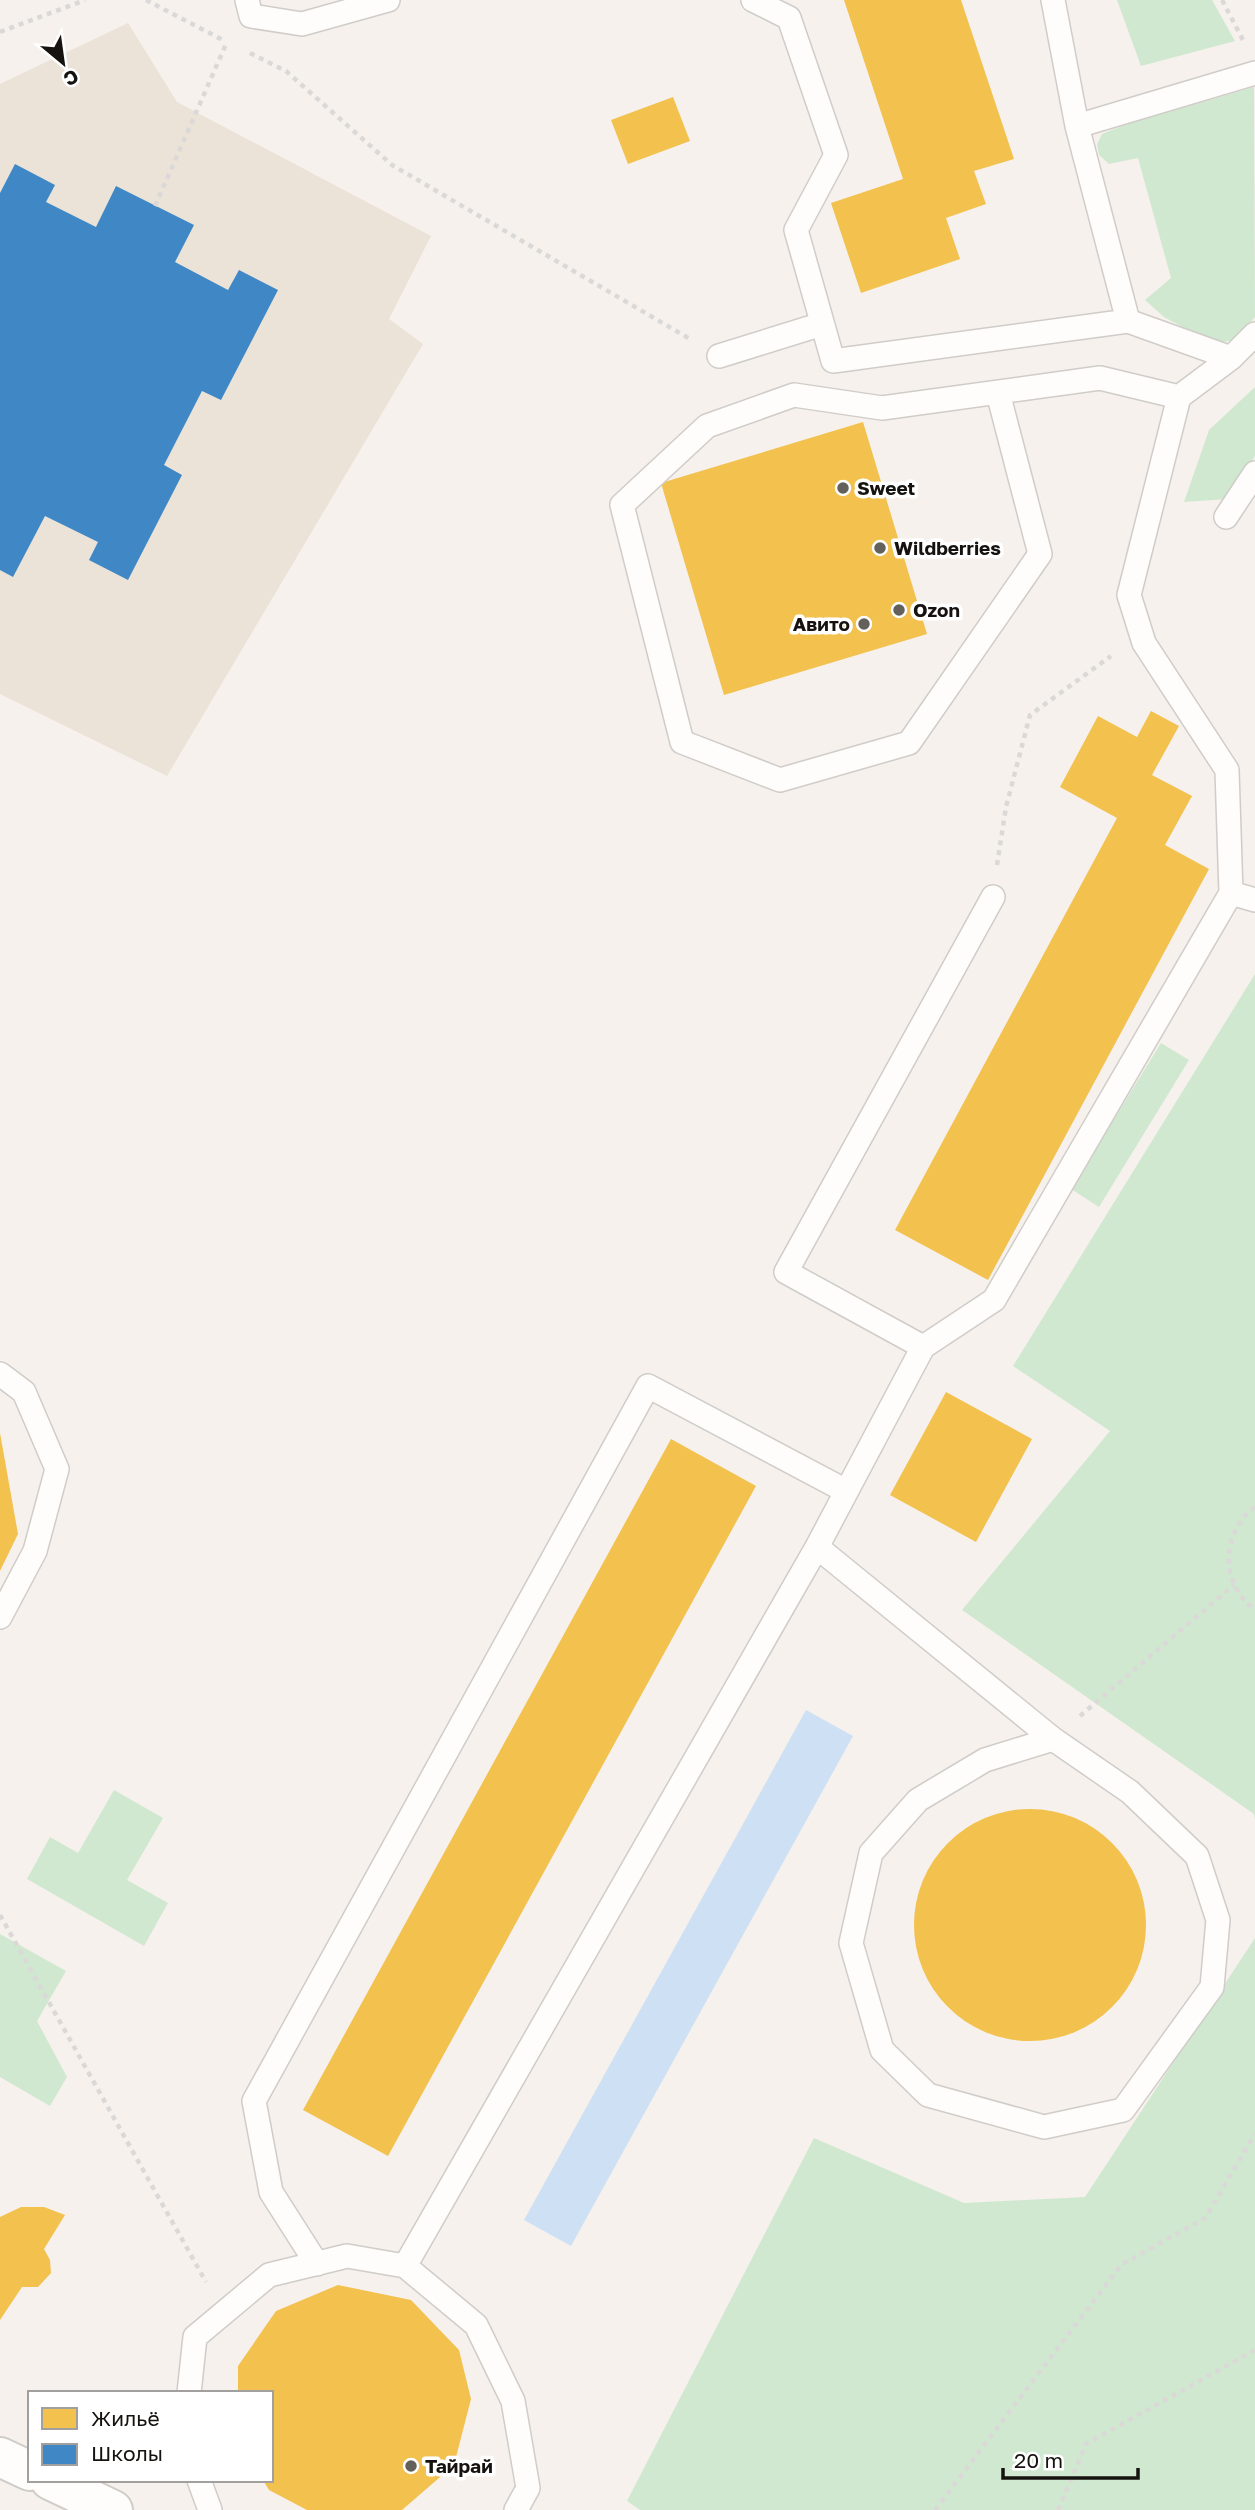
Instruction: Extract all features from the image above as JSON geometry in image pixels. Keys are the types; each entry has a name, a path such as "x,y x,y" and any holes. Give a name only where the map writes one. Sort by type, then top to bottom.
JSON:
{"street":[{"path":"0,2457 28,2470"},
{"path":"54,2482 113,2510"}],"lane":[{"path":"247,0 251,16 302,24 388,0"},
{"path":"753,0 789,18 836,155 796,230 833,361 1128,321 1231,358"},
{"path":"1053,0 1077,126 1128,321"},
{"path":"1077,126 1255,73"},
{"path":"719,356 822,324"},
{"path":"405,2266 817,1547 923,1347 994,1300 1231,892 1227,771 1144,643 1129,595 1179,397 1231,358 1255,334"},
{"path":"998,393 1041,554 909,743 780,780 682,742 622,505 707,426 794,395 882,408 1100,378 1179,397"},
{"path":"1226,517 1255,473"},
{"path":"1231,892 1255,900"},
{"path":"923,1347 786,1272 993,897"},
{"path":"0,1374 24,1392 57,1469 35,1550 0,1617"},
{"path":"317,2264 271,2192 254,2101 648,1386 846,1491"},
{"path":"817,1547 1053,1739 1130,1792 1197,1856 1218,1920 1212,1987 1123,2110 1044,2127 928,2095 882,2050 852,1943 872,1853 918,1800 985,1760 1053,1739"},
{"path":"189,2391 195,2337 269,2275 347,2256 405,2266 476,2325 513,2401 528,2488 516,2510"},
{"path":"200,2482 210,2510"}],"path":[{"path":"0,32 85,0"},
{"path":"146,0 286,71 392,165 719,356"},
{"path":"1222,0 1246,46"},
{"path":"155,206 227,41"},
{"path":"993,897 1006,807 1030,715 1141,635"},
{"path":"1255,1507 1246,1513 1233,1535 1229,1560 1234,1586 1249,1606 1255,1608"},
{"path":"1053,1739 1234,1586"},
{"path":"0,1915 224,2314"},
{"path":"935,2510 1121,2265 1205,2218 1255,2134"},
{"path":"1058,2510 1086,2444 1255,2350"}],"shaded area":[{"path":"128,23 177,102 431,236 389,319 423,344 167,776 0,694 0,84"}],"green space":[{"path":"1117,0 1212,0 1235,41 1141,66"},
{"path":"1254,87 1255,317 1233,340 1214,344 1164,317 1145,300 1171,278 1138,158 1109,164 1099,155 1097,144 1102,134 1127,124"},
{"path":"1255,387 1255,456 1228,499 1184,502 1209,430"},
{"path":"1255,974 1255,1821 1254,1814 962,1610 1110,1431 1013,1366"},
{"path":"1161,1043 1189,1060 1099,1207 1071,1189"},
{"path":"114,1790 163,1818 127,1880 168,1903 144,1946 27,1879 50,1837 78,1853"},
{"path":"0,1934 66,1971 37,2021 67,2077 50,2106 0,2077"},
{"path":"1255,1938 1255,2510 640,2510 627,2501 814,2138 964,2203 1085,2197"}],"water":[{"path":"806,1710 853,1736 571,2246 524,2220"}],"building: Жильё":[{"path":"844,0 961,0 1014,159 974,171 986,204 946,218 960,259 861,293 831,203 903,179"},
{"path":"673,97 690,141 628,164 611,120"},
{"path":"863,422 927,634 724,695 661,483"},
{"path":"1151,711 1179,726 1152,775 1192,796 1165,845 1209,869 988,1280 895,1230 1117,818 1060,787 1098,716 1137,737"},
{"path":"946,1392 1032,1439 976,1542 890,1495"},
{"path":"0,1433 18,1534 0,1571"},
{"path":"671,1439 756,1486 388,2156 303,2110"},
{"path":"1019,1809 1041,1809 1064,1814 1095,1828 1120,1851 1141,1891 1146,1925 1144,1948 1132,1980 1120,1999 1104,2015 1064,2036 1041,2041 1019,2041 996,2036 965,2022 940,1999 919,1959 914,1936 914,1914 919,1891 933,1860 956,1835 996,1814"},
{"path":"21,2207 44,2207 65,2215 44,2249 50,2260 51,2273 38,2287 22,2287 0,2320 0,2217"},
{"path":"338,2285 411,2300 459,2350 471,2399 454,2465 402,2510 307,2510 269,2490 264,2482 273,2482 273,2391 238,2391 238,2366 276,2311"}],"building: Школы":[{"path":"15,164 55,185 46,202 96,227 116,186 194,225 175,262 228,290 239,270 278,290 221,400 202,391 164,465 182,475 128,580 89,560 98,542 45,516 13,577 0,570 0,193"}],"place":[{"name":"Sweet","path":"843,488"},
{"name":"Wildberries","path":"880,548"},
{"name":"Ozon","path":"899,610"},
{"name":"Авито","path":"864,624"},
{"name":"Тайрай","path":"411,2466"}]}
